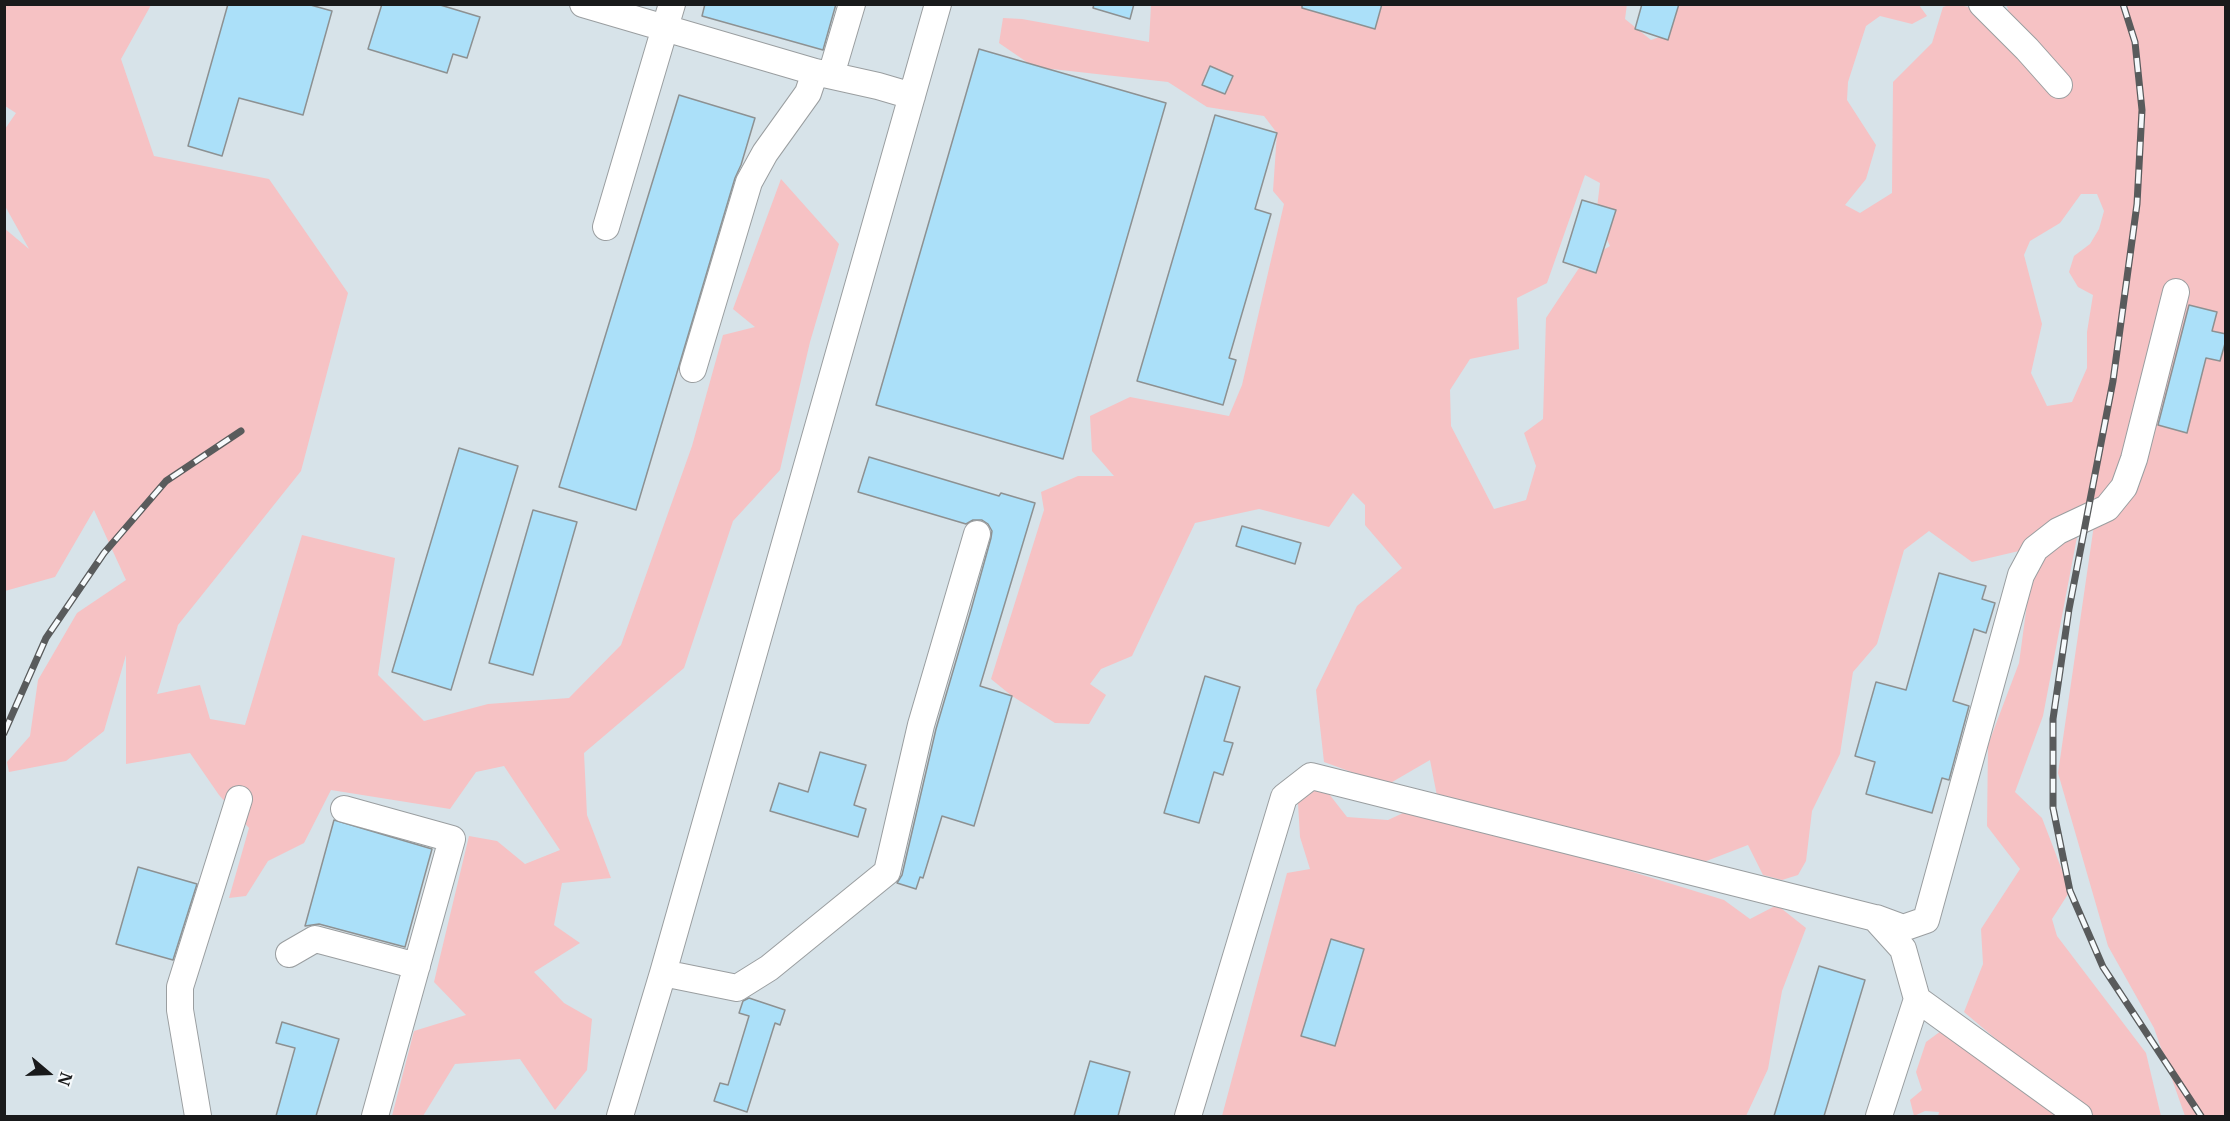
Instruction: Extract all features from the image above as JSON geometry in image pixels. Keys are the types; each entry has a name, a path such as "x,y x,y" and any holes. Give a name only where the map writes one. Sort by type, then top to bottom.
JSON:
{"lane":[{"path":"583,4 669,16 823,73 912,96"},
{"path":"693,369 749,182 765,153 823,73 852,4"},
{"path":"620,1116 663,973 938,4"},
{"path":"1982,4 2059,85"},
{"path":"606,227 669,16"},
{"path":"1188,1116 1284,797 1311,776 1875,918 1903,928 1926,920 2021,575 2035,549 2058,531 2107,508 2124,487 2134,459 2176,292"},
{"path":"663,973 737,988 769,968 887,872 921,725 977,534"},
{"path":"198,1116 180,1010 180,987 239,799"},
{"path":"344,809 452,839 375,1116"},
{"path":"1875,918 1903,949 1917,999 1879,1116"},
{"path":"289,954 315,939 417,966"},
{"path":"1917,999 2079,1116"}],"shaded area":[{"path":"1627,4 1625,19 1651,40 1668,34 1676,5 1919,5 1927,16 1912,24 1880,16 1866,26 1848,82 1847,100 1876,145 1866,179 1845,205 1860,213 1892,193 1893,82 1932,43 1943,7 1966,6 2000,24 2008,9 2006,5 2225,5 2225,1116 2185,1116 2154,1028 2108,946 2058,773 2096,511 2081,516 2043,716 2015,792 2042,818 2070,891 2052,919 2057,936 2146,1053 2161,1116 2087,1116 1964,1012 1983,964 1981,929 2020,869 1987,826 1988,745 2019,663 2030,582 2019,551 1972,562 1929,531 1904,550 1877,644 1853,672 1840,754 1812,811 1806,861 1798,875 1782,880 1763,875 1748,845 1696,865 1437,796 1430,760 1387,785 1324,762 1316,690 1357,606 1402,568 1365,525 1365,505 1353,493 1329,527 1259,509 1195,523 1132,656 1101,669 1090,684 1106,695 1089,724 1055,723 1012,696 991,679 1044,510 1041,492 1078,476 1114,476 1092,451 1090,416 1130,397 1229,416 1242,385 1284,204 1273,191 1277,133 1264,116 1207,107 1168,82 1034,67 999,43 1003,18 1022,19 1149,42 1151,5","holes":["1585,175 1600,183 1596,216 1610,246 1583,262 1546,318 1543,419 1524,433 1536,466 1526,500 1494,509 1451,426 1450,390 1470,359 1519,349 1517,298 1547,283","2081,194 2097,194 2104,211 2099,229 2090,244 2074,256 2069,272 2078,287 2093,295 2087,332 2087,368 2072,402 2047,406 2031,373 2042,324 2024,255 2030,241 2060,223"]},
{"path":"5,5 2225,5 2225,1116 5,1116"},
{"path":"5,5 151,5 121,59 154,156 269,179 348,293 301,471 178,625 157,694 200,685 210,719 245,725 302,535 395,558 378,675 424,721 488,704 569,698 621,645 692,446 723,335 755,327 733,309 781,179 839,244 810,342 780,470 733,521 684,668 584,753 587,815 611,878 562,883 554,925 580,943 534,972 564,1003 592,1019 587,1070 555,1110 520,1059 455,1064 423,1116 392,1116 414,1031 466,1015 434,982 469,836 497,841 525,864 560,850 504,766 476,772 450,809 331,790 304,843 268,861 246,896 229,898 249,828 219,795 190,753 126,764 126,655 104,731 66,761 9,772 7,762 30,736 38,680 77,613 126,580 94,510 55,577 5,591 4,228 29,249 5,206 5,129 16,113 5,106"},
{"path":"1322,785 1347,817 1388,820 1418,806 1724,900 1750,919 1777,905 1806,928 1782,991 1768,1069 1746,1116 1222,1116 1287,873 1310,869 1300,837 1298,803"},
{"path":"1941,1031 2058,1116 1938,1116 1939,1112 1925,1111 1914,1116 1910,1100 1922,1090 1916,1072 1926,1042"}],"building":[{"path":"228,4 307,4 332,11 303,115 239,98 222,156 188,146"},
{"path":"382,4 437,4 480,17 467,58 453,54 447,73 368,49"},
{"path":"705,4 836,4 823,50 702,16"},
{"path":"1094,4 1134,4 1130,19 1093,8"},
{"path":"1302,4 1382,4 1375,29 1302,8"},
{"path":"1642,4 1679,4 1668,40 1635,29"},
{"path":"979,49 1166,103 1063,459 876,405"},
{"path":"1210,66 1233,76 1225,94 1202,85"},
{"path":"679,95 755,118 636,510 559,487"},
{"path":"1215,115 1277,133 1255,209 1271,214 1229,358 1236,360 1223,405 1137,381"},
{"path":"1582,200 1616,210 1596,273 1563,262"},
{"path":"2189,305 2217,312 2212,331 2226,334 2226,340 2220,361 2206,358 2187,433 2158,425"},
{"path":"459,448 518,466 451,690 392,672"},
{"path":"869,457 999,496 1001,493 1035,503 980,686 1012,696 974,826 942,816 923,878 920,877 916,889 897,883 902,875 936,729 992,531 982,520 973,520 966,524 858,492"},
{"path":"533,510 577,522 533,675 489,663"},
{"path":"1242,526 1301,543 1295,564 1236,546"},
{"path":"1939,573 1986,586 1982,599 1995,603 1986,633 1974,629 1953,701 1969,706 1949,780 1942,778 1932,813 1866,794 1875,762 1855,756 1876,682 1906,690"},
{"path":"1205,676 1240,687 1224,741 1233,743 1223,775 1214,772 1199,823 1164,813"},
{"path":"820,752 866,765 854,805 866,809 858,837 770,811 779,783 808,792"},
{"path":"334,820 432,849 405,947 319,924 305,926"},
{"path":"138,867 197,884 173,960 116,944"},
{"path":"1331,939 1364,949 1335,1046 1301,1036"},
{"path":"1819,966 1865,980 1824,1116 1774,1116"},
{"path":"749,998 785,1010 780,1025 775,1023 747,1112 714,1101 720,1083 728,1085 749,1016 739,1013 743,1001"},
{"path":"282,1022 339,1039 316,1116 276,1116 295,1048 276,1043"},
{"path":"1090,1061 1130,1072 1118,1116 1074,1116"}],"railway":[{"path":"2123,4 2135,42 2142,110 2137,204 2113,381 2069,609 2053,719 2053,808 2070,891 2103,967 2201,1116"},
{"path":"4,733 46,638 104,553 166,481 241,431"}]}
